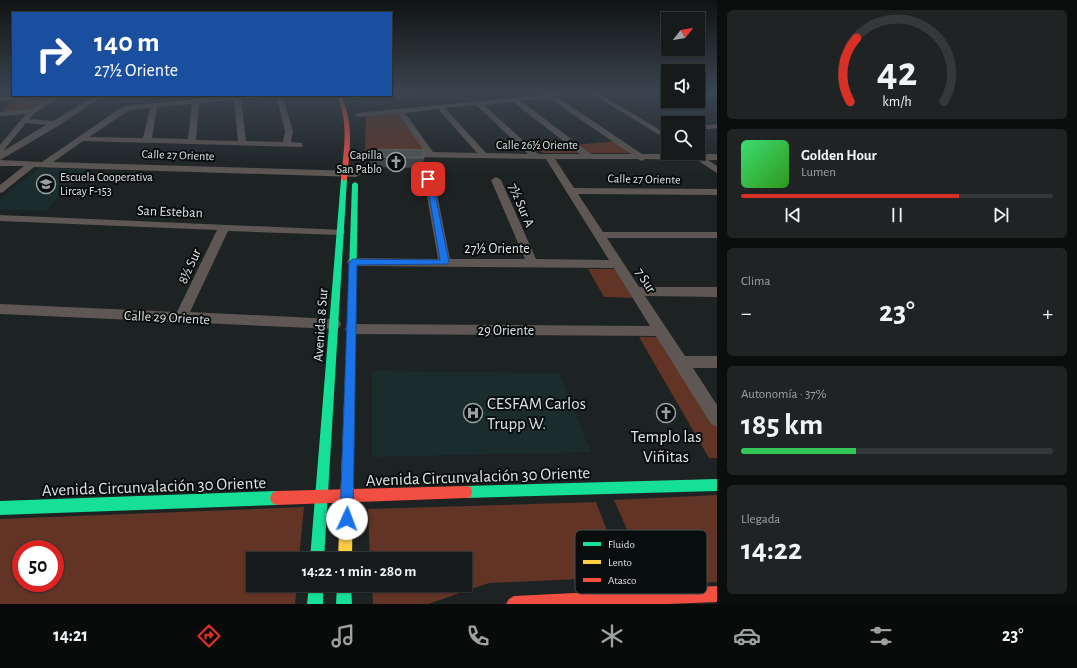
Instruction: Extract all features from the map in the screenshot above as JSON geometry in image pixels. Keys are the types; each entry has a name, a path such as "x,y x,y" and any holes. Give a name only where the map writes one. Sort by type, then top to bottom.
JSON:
{"main road":[{"name":"Avenida 8 Sur","path":"317,552 349,119"},
{"path":"358,119 359,125"},
{"path":"345,552 356,164 358,142"},
{"name":"Avenida Circunvalación 30 Oriente","path":"0,508 321,496 717,485"},
{"path":"315,604 316,592"},
{"path":"344,592 344,604"},
{"path":"514,604 717,594"}],"street":[{"path":"0,157 63,119"},
{"path":"44,164 110,119"},
{"path":"147,141 151,119"},
{"path":"192,142 194,119"},
{"path":"239,119 242,144"},
{"path":"285,119 288,132 286,145"},
{"path":"406,119 431,155"},
{"path":"451,119 484,156"},
{"name":"7 Sur","path":"497,119 543,157 571,191 717,419"},
{"path":"540,119 590,157"},
{"path":"588,119 642,158"},
{"path":"637,119 661,134"},
{"path":"0,150 24,121 55,124"},
{"path":"705,127 717,126"},
{"path":"81,139 299,145"},
{"name":"Calle 26½ Oriente","path":"356,164 431,155 661,158"},
{"name":"Calle 26½ Oriente","path":"705,158 717,157"},
{"path":"703,160 717,170"},
{"name":"Calle 27 Oriente","path":"0,163 344,174 356,164"},
{"path":"0,190 32,164"},
{"path":"428,179 444,262"},
{"name":"7½ Sur A","path":"496,180 532,263"},
{"name":"Calle 27 Oriente","path":"571,191 717,192"},
{"name":"San Esteban","path":"0,218 340,232"},
{"name":"8½ Sur","path":"181,318 224,227"},
{"path":"599,235 717,235"},
{"name":"27½ Oriente","path":"353,262 617,264"},
{"path":"635,291 717,292"},
{"name":"Calle 29 Oriente","path":"0,309 334,324"},
{"name":"29 Oriente","path":"352,329 660,331"},
{"path":"680,362 717,362"}],"shaded area":[{"path":"366,119 404,119 426,152 365,152"},
{"path":"615,141 631,153 544,153 534,149"},
{"name":"Escuela Cooperativa Lircay F-153","path":"39,168 88,169 45,211 0,209 0,199"},
{"path":"588,269 615,269 633,298 604,297"},
{"path":"639,337 663,337 717,426 717,458 709,458"},
{"name":"CESFAM Carlos Trupp W.","path":"372,371 559,373 591,452 372,457"},
{"path":"717,495 717,582 707,583 707,530 627,530 614,500"},
{"path":"596,502 607,530 575,530 575,579 489,583 472,589 472,552 370,552 368,509"},
{"path":"304,507 300,552 246,552 246,592 296,592 295,604 0,604 0,519"},
{"path":"372,592 463,592 428,604 373,604"}],"building":[{"path":"369,149 424,150 424,158 369,157"}],"traffic: fast":[{"path":"317,552 344,179"},
{"path":"352,299 355,184"},
{"path":"466,492 717,485"},
{"path":"0,508 277,498"},
{"path":"315,604 316,592"},
{"path":"344,592 344,604"}],"traffic: slow":[{"path":"345,552 352,299"}],"traffic: jam":[{"path":"344,179 348,136 347,119"},
{"path":"277,498 466,492"},
{"path":"514,604 717,594"}],"place":[{"name":"Capilla San Pablo","path":"396,162"},
{"name":"Escuela Cooperativa Lircay F-153","path":"46,184"},
{"name":"CESFAM Carlos Trupp W.","path":"473,413"},
{"name":"Templo las Viñitas","path":"666,413"}],"route":[{"path":"347,519 353,262 444,262 428,179"}]}
